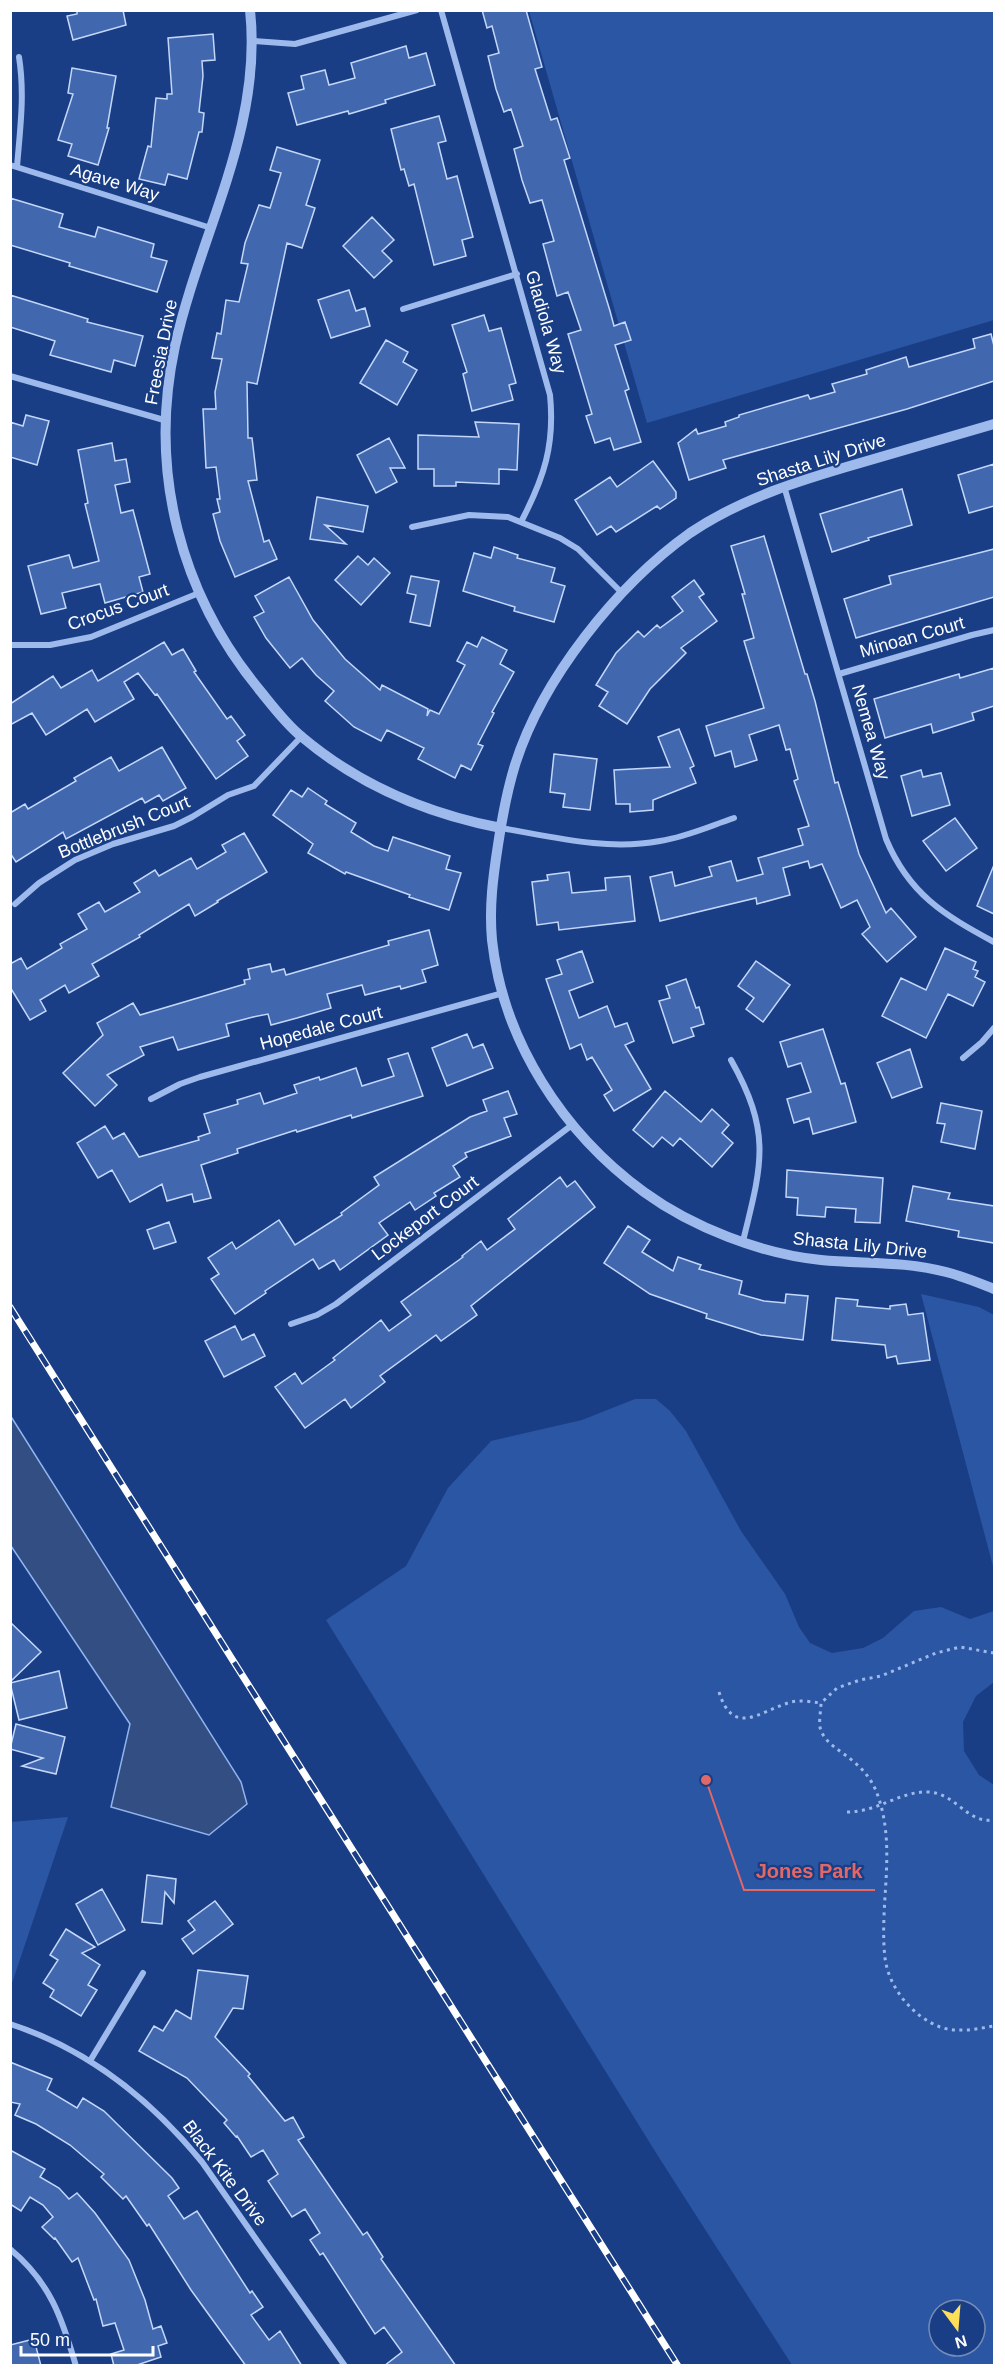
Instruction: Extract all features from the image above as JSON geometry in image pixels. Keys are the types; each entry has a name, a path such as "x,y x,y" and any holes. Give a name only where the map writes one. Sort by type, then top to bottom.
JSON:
{"street":[{"name":"Freesia Drive","path":"250,10 253,41 245,113 238,145 180,327 169,376 164,420 169,492 177,530 199,593 222,639 245,673 301,737 352,772 388,793 443,814 501,828"},
{"path":"253,41 295,44 417,10"},
{"name":"Gladiola Way","path":"441,10 545,375 552,416 548,456 535,495 521,522"},
{"path":"14,166 24,84 19,57"},
{"name":"Agave Way","path":"14,166 211,228"},
{"path":"403,309 517,274"},
{"path":"10,376 164,420"},
{"name":"Shasta Lily Drive","path":"994,424 784,486 743,503 688,535 621,592 572,654 534,720 516,761 505,801 490,895 496,964 517,1034 534,1069 572,1125 615,1170 677,1214 712,1230 782,1254 819,1260 905,1265 946,1272 994,1289"},
{"name":"Nemea Way","path":"784,486 893,857 904,874 930,903 945,915 994,942"},
{"path":"412,527 470,515 498,516 521,522 560,538 578,549 621,592"},
{"name":"Crocus Court","path":"10,645 50,645 91,637 199,593"},
{"name":"Minoan Court","path":"839,675 994,630"},
{"name":"Bottlebrush Court","path":"15,904 39,883 75,860 113,844 174,826 228,795 254,786 301,737"},
{"path":"501,828 598,844 628,845 678,838 734,818"},
{"name":"Hopedale Court","path":"151,1099 170,1088 200,1077 503,993"},
{"path":"963,1058 994,1028"},
{"path":"731,1060 747,1088 754,1107 760,1145 757,1184 743,1241"},
{"name":"Lockeport Court","path":"291,1324 317,1315 336,1304 572,1125"},
{"path":"90,2061 143,1973"},
{"name":"Black Kite Drive","path":"10,2024 57,2043 90,2061 144,2101 179,2135 202,2162 345,2366"},
{"path":"10,2249 38,2276 51,2294 62,2320 76,2366"}],"path":[{"path":"994,1653 960,1647 936,1653 881,1676 837,1688 821,1703 820,1729 829,1744 854,1761 874,1783 885,1819 888,1859 885,1959 895,1989 915,2012 940,2027 968,2030 994,2026"},
{"path":"719,1692 724,1707 736,1717 756,1717 790,1702 821,1703"},
{"path":"847,1812 863,1812 912,1793 930,1792 952,1798 969,1814 985,1821 994,1820"}],"shaded area":[{"path":"529,11 994,11 994,320 647,423"},
{"path":"921,1294 979,1307 994,1315 994,1570"},
{"path":"635,1399 656,1399 670,1411 686,1431 741,1531 785,1594 799,1627 810,1643 832,1653 863,1648 883,1638 914,1611 941,1607 970,1619 994,1611 994,1682 976,1696 963,1722 964,1751 979,1775 994,1785 994,2365 792,2365 658,2156 326,1620 406,1566 448,1488 491,1441 582,1420"},
{"path":"10,1415 241,1782 247,1804 209,1835 111,1807 130,1724 11,1546"},
{"path":"68,1817 11,1986 11,1822"}],"building":[{"path":"77,10 123,10 126,25 73,40 67,16 77,14"},
{"path":"482,10 526,10 542,67 535,69 551,120 557,118 570,158 564,160 614,326 625,322 631,340 615,345 629,389 625,391 641,442 614,450 610,438 595,443 586,416 592,414 568,334 581,330 568,292 557,296 543,244 554,241 542,200 530,203 522,180 514,149 523,146 511,109 504,112 496,89 488,56 499,53 492,26 487,28"},
{"path":"213,34 215,60 202,61 203,76 199,112 204,113 202,132 199,132 187,179 168,174 165,185 139,179 148,146 151,147 156,98 167,99 167,94 172,94 168,38"},
{"path":"406,46 409,58 426,53 435,85 349,114 348,111 297,125 288,93 304,89 301,76 325,70 329,85 355,78 351,63"},
{"path":"72,68 116,76 107,128 109,128 98,165 68,156 72,144 58,140 73,94 68,93"},
{"path":"439,116 446,141 438,143 447,179 457,176 473,237 462,240 466,256 434,265 414,184 409,186 404,169 401,170 391,129"},
{"path":"277,147 320,160 306,205 315,208 302,248 287,243 257,384 247,382 248,438 252,438 257,480 248,481 264,542 269,540 277,559 235,577 220,541 213,514 220,512 217,499 220,499 216,467 206,468 203,409 216,409 215,392 222,359 212,358 217,333 221,334 226,300 239,302 248,264 241,263 245,243 259,205 270,208 281,173 270,170"},
{"path":"10,198 63,214 59,227 95,237 98,227 154,244 151,257 167,261 157,292 69,266 70,263 10,245"},
{"path":"372,217 394,240 382,251 392,261 374,278 343,246"},
{"path":"349,290 356,311 365,308 370,326 331,338 318,300"},
{"path":"10,295 88,319 87,322 143,336 135,366 114,360 111,372 50,355 55,341 10,327"},
{"path":"484,315 489,331 501,328 516,383 509,385 513,400 472,411 463,374 467,372 452,325"},
{"path":"991,334 994,346 994,381 907,409 723,460 726,468 689,480 678,443 696,429 698,434 726,426 725,422 739,415 808,395 810,399 835,392 832,384 867,374 866,370 906,357 909,367 975,348 973,339"},
{"path":"386,340 408,352 403,362 417,370 397,405 360,383"},
{"path":"26,415 49,421 37,465 10,457 10,422 23,426"},
{"path":"475,422 519,424 517,470 499,469 499,484 456,482 456,486 434,486 434,469 418,469 418,435 479,437"},
{"path":"389,438 405,468 390,468 397,482 376,493 357,455"},
{"path":"112,443 115,461 126,459 130,482 115,485 121,513 133,510 150,574 139,577 143,592 105,603 100,584 62,593 66,608 41,614 28,566 69,555 73,568 99,561 85,504 88,503 78,450"},
{"path":"653,461 676,492 676,498 660,509 657,506 616,532 611,526 597,535 575,500 610,477 617,487"},
{"path":"994,464 994,506 969,513 958,475"},
{"path":"902,489 912,525 832,552 820,514"},
{"path":"317,497 368,506 363,532 325,525 346,544 310,539"},
{"path":"764,536 815,701 835,783 838,782 859,854 886,913 891,908 916,937 887,962 862,934 870,927 857,900 841,908 822,864 810,868 808,861 783,868 790,895 757,904 756,898 660,921 650,877 672,872 675,886 712,876 709,867 731,861 737,881 763,874 758,858 803,845 798,829 809,826 794,781 798,779 790,749 786,750 779,725 749,735 757,760 735,767 731,751 715,756 706,726 764,708 744,641 754,638 742,594 745,594 731,546"},
{"path":"494,547 518,555 517,558 555,568 551,582 565,586 554,622 514,611 515,607 463,591 474,553 491,558"},
{"path":"994,549 994,597 856,638 844,599 891,584 889,576"},
{"path":"358,556 368,565 374,558 390,573 361,605 335,580"},
{"path":"411,576 439,581 430,626 410,622 416,595 407,593"},
{"path":"289,577 313,620 345,659 380,690 382,685 428,709 427,716 430,710 439,714 465,665 457,661 467,642 477,647 482,637 507,650 500,664 514,672 492,712 494,713 478,744 483,746 471,770 461,765 455,778 418,759 424,748 387,730 381,741 354,727 325,701 334,691 302,658 290,668 266,638 254,617 264,612 255,596"},
{"path":"694,580 704,594 699,597 717,621 681,648 686,653 650,689 627,724 599,706 608,692 596,685 616,653 638,631 644,637 657,625 660,628 683,611 672,597"},
{"path":"164,642 172,655 183,649 196,671 194,672 227,719 231,716 245,735 237,741 248,756 216,779 157,694 155,695 138,673 124,682 134,699 95,722 87,709 46,735 32,713 10,725 10,704 53,676 61,688 92,670 98,681"},
{"path":"994,668 994,706 972,713 974,720 933,733 931,724 885,738 874,699 959,674 960,678"},
{"path":"679,729 694,766 690,768 696,783 653,800 653,810 630,812 630,804 616,804 614,770 670,767 658,737"},
{"path":"162,747 186,788 163,801 159,795 145,803 142,798 66,839 63,832 16,862 10,853 10,813 25,804 28,809 76,781 74,778 111,757 119,771"},
{"path":"554,754 597,759 590,810 563,807 565,794 550,792"},
{"path":"921,770 923,777 941,773 950,805 912,816 901,776"},
{"path":"308,788 327,801 325,804 356,823 351,832 374,846 388,851 393,837 450,856 446,869 461,873 449,910 346,872 345,874 308,853 313,844 273,815 291,790 302,797"},
{"path":"955,818 977,848 946,871 923,841"},
{"path":"244,833 267,872 195,916 189,904 139,935 140,937 92,964 99,976 69,993 65,985 40,1000 46,1011 30,1020 10,987 10,964 21,958 27,969 62,948 60,944 87,929 78,914 99,902 105,912 140,892 134,883 155,870 159,876 191,858 197,869 226,852 222,845"},
{"path":"994,865 994,914 977,906"},
{"path":"569,872 572,893 606,890 605,878 630,876 635,921 559,930 558,922 537,925 532,882 548,880 547,875"},
{"path":"429,930 438,965 422,970 426,982 365,995 362,985 327,994 331,1008 271,1025 268,1014 226,1024 229,1036 178,1050 173,1037 140,1047 144,1055 107,1075 117,1085 95,1106 63,1073 103,1035 97,1023 133,1003 140,1015 245,984 244,980 250,979 248,969 270,964 272,972 284,969 286,975 389,945 388,941"},
{"path":"945,948 976,962 973,969 978,971 975,977 985,982 973,1006 948,994 926,1038 882,1016 901,978 926,990"},
{"path":"582,951 593,982 569,991 579,1018 607,1006 615,1027 627,1023 634,1041 625,1045 651,1089 614,1111 604,1095 612,1090 592,1057 587,1060 581,1044 570,1049 546,979 562,974 557,960"},
{"path":"756,961 790,985 763,1022 746,1009 754,998 738,986"},
{"path":"686,979 704,1024 691,1028 694,1036 673,1043 659,1001 670,998 666,986"},
{"path":"823,1029 841,1084 845,1083 856,1122 813,1134 809,1118 794,1123 787,1099 811,1092 801,1063 788,1067 780,1042"},
{"path":"467,1034 473,1048 483,1044 493,1068 447,1086 432,1048"},
{"path":"910,1049 922,1087 892,1098 877,1063"},
{"path":"408,1053 423,1096 352,1118 351,1115 297,1132 296,1130 237,1149 238,1153 201,1165 211,1198 194,1202 192,1194 167,1201 162,1184 130,1202 112,1170 98,1178 77,1143 105,1126 113,1139 124,1133 139,1157 199,1140 198,1137 210,1133 204,1114 238,1104 237,1100 260,1093 264,1104 297,1093 294,1085 319,1077 320,1080 356,1068 362,1086 394,1076 388,1059"},
{"path":"508,1091 517,1114 504,1118 511,1136 465,1153 467,1157 453,1166 460,1177 434,1193 436,1196 415,1210 410,1202 379,1223 388,1235 340,1270 334,1260 319,1269 313,1259 235,1314 211,1279 219,1274 208,1258 232,1242 236,1249 279,1220 295,1245 342,1215 341,1213 379,1185 374,1177 470,1117 487,1111 483,1100"},
{"path":"665,1091 701,1122 712,1109 729,1125 722,1133 733,1143 712,1167 680,1138 673,1146 662,1137 653,1147 633,1130"},
{"path":"941,1103 982,1111 975,1149 941,1142 945,1124 937,1123"},
{"path":"787,1170 883,1178 880,1223 855,1222 856,1209 826,1207 825,1217 797,1215 798,1198 786,1197"},
{"path":"560,1177 567,1187 575,1181 595,1207 471,1306 477,1315 441,1341 436,1335 380,1376 385,1382 351,1408 345,1399 305,1428 275,1387 295,1373 302,1384 335,1360 333,1358 381,1320 389,1331 411,1315 401,1302 463,1257 481,1241 487,1250 515,1229 508,1219"},
{"path":"913,1186 950,1193 948,1199 994,1206 994,1243 958,1237 959,1231 906,1221"},
{"path":"169,1222 176,1242 154,1249 147,1230"},
{"path":"628,1226 650,1240 642,1252 673,1271 678,1257 701,1265 699,1269 742,1281 739,1294 764,1301 785,1303 786,1294 808,1296 803,1340 761,1335 706,1318 707,1314 650,1294 604,1263"},
{"path":"836,1298 858,1300 857,1306 890,1309 890,1306 906,1304 908,1315 923,1313 930,1360 898,1364 896,1356 887,1358 885,1345 832,1340"},
{"path":"235,1326 242,1340 254,1334 265,1356 224,1377 205,1341"},
{"path":"10,1622 41,1652 10,1682"},
{"path":"59,1671 67,1708 19,1720 10,1683"},
{"path":"16,1724 65,1737 56,1774 22,1766 43,1758 10,1749"},
{"path":"147,1875 176,1879 174,1903 165,1892 162,1924 142,1922"},
{"path":"102,1889 125,1930 98,1945 76,1904"},
{"path":"215,1901 233,1924 193,1954 182,1939 195,1930 188,1921"},
{"path":"66,1929 95,1947 82,1953 100,1965 88,1985 97,1990 81,2016 50,1997 54,1990 43,1983 58,1960 50,1955"},
{"path":"198,1970 248,1976 243,2009 233,2008 215,2037 250,2074 248,2076 285,2121 293,2117 304,2137 298,2140 363,2235 367,2232 383,2257 381,2259 456,2366 384,2366 402,2352 384,2327 375,2334 323,2253 320,2255 310,2240 320,2233 305,2209 292,2217 268,2181 278,2174 263,2150 251,2157 237,2136 224,2123 227,2120 187,2078 139,2051 154,2026 163,2031 176,2010 191,2019"},
{"path":"10,2062 52,2079 47,2090 77,2108 83,2098 104,2111 172,2178 179,2188 168,2196 184,2219 197,2211 250,2293 252,2291 263,2307 251,2315 269,2340 280,2331 302,2366 246,2366 191,2290 149,2224 147,2226 126,2196 123,2199 101,2177 104,2174 70,2145 36,2124 15,2115 20,2104 10,2102"},
{"path":"10,2150 45,2169 40,2177 59,2188 69,2199 77,2193 95,2213 129,2260 145,2300 153,2329 161,2326 167,2343 158,2346 161,2357 134,2366 114,2366 111,2354 124,2350 115,2323 103,2326 96,2299 94,2300 78,2258 72,2262 55,2238 42,2227 53,2217 43,2205 30,2197 21,2211 10,2204"},
{"path":"34,2339 41,2366 10,2366 10,2345"}],"railway":[{"path":"10,1307 678,2366"}],"place":[{"name":"Jones Park","path":"706,1780"}]}
